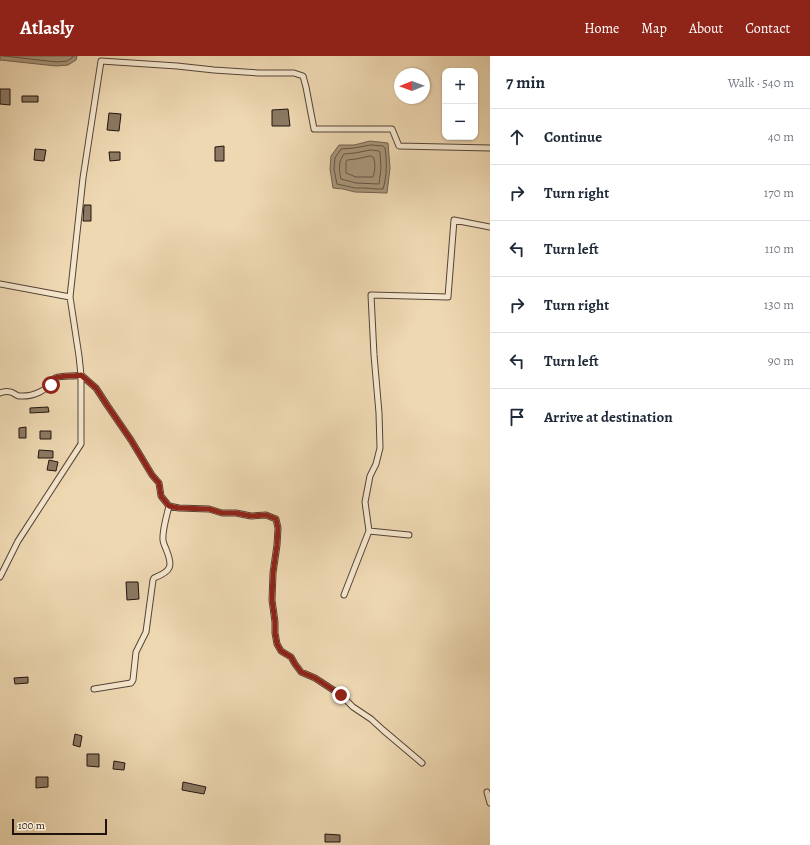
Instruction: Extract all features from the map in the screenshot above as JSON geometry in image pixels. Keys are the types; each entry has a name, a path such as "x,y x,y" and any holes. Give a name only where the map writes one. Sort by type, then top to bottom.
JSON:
{"street":[{"path":"0,577 18,541 81,444 81,375 70,297 83,178 101,58 214,70 259,73 294,73 303,76 314,130 392,129 399,146 490,148"},
{"path":"344,595 369,531 365,502 370,476 376,464 380,448 371,295 448,297 454,220 490,227"},
{"path":"0,284 70,297"},
{"path":"0,393 10,392 17,396 37,394 51,385 55,378 81,375 96,388 131,440 152,475 159,483 161,496 169,506 179,508 209,509 222,513 236,513 251,516 266,515 276,519 278,539 273,573 272,600 275,633 277,644 281,651 291,657 301,672 315,678 341,695 353,707 371,719 422,763"},
{"path":"94,689 131,683 133,680 136,652 146,632 153,580 154,578 165,574 169,569 170,560 163,541 164,528 169,506"},
{"path":"369,531 409,535"},
{"path":"487,792 490,803"}],"water":[{"path":"0,56 77,56 76,60 68,65 56,66 0,60"},
{"path":"370,141 388,143 390,168 387,193 355,192 333,188 330,169 331,156 339,145 354,145"}],"building":[{"path":"0,89 10,89 10,105 0,104"},
{"path":"22,96 38,96 38,102 22,102"},
{"path":"288,109 290,126 272,126 272,110"},
{"path":"109,113 121,114 119,131 107,130"},
{"path":"224,146 224,161 215,161 215,147"},
{"path":"35,149 46,150 44,161 34,160"},
{"path":"109,152 120,152 120,160 110,161"},
{"path":"84,205 91,205 91,221 83,221"},
{"path":"48,407 49,412 30,413 30,408"},
{"path":"26,427 26,438 19,438 19,428"},
{"path":"40,431 51,431 51,439 40,439"},
{"path":"39,450 53,451 53,458 38,458"},
{"path":"49,460 58,462 56,471 47,470"},
{"path":"126,582 138,582 139,599 127,600"},
{"path":"28,677 28,683 15,684 14,678"},
{"path":"75,734 82,736 80,747 73,745"},
{"path":"87,754 99,754 99,767 87,766"},
{"path":"114,761 125,763 124,770 113,769"},
{"path":"36,777 48,777 48,787 36,788"},
{"path":"183,782 206,787 204,794 182,790"},
{"path":"325,834 340,835 340,842 325,842"}],"route":[{"path":"51,385 55,378 81,375 96,388 131,440 144,463 159,483 161,496 169,506 179,508 209,509 222,513 236,513 251,516 266,515 276,519 278,528 274,559 272,600 277,644 281,651 291,657 301,672 315,678 341,695"}]}
